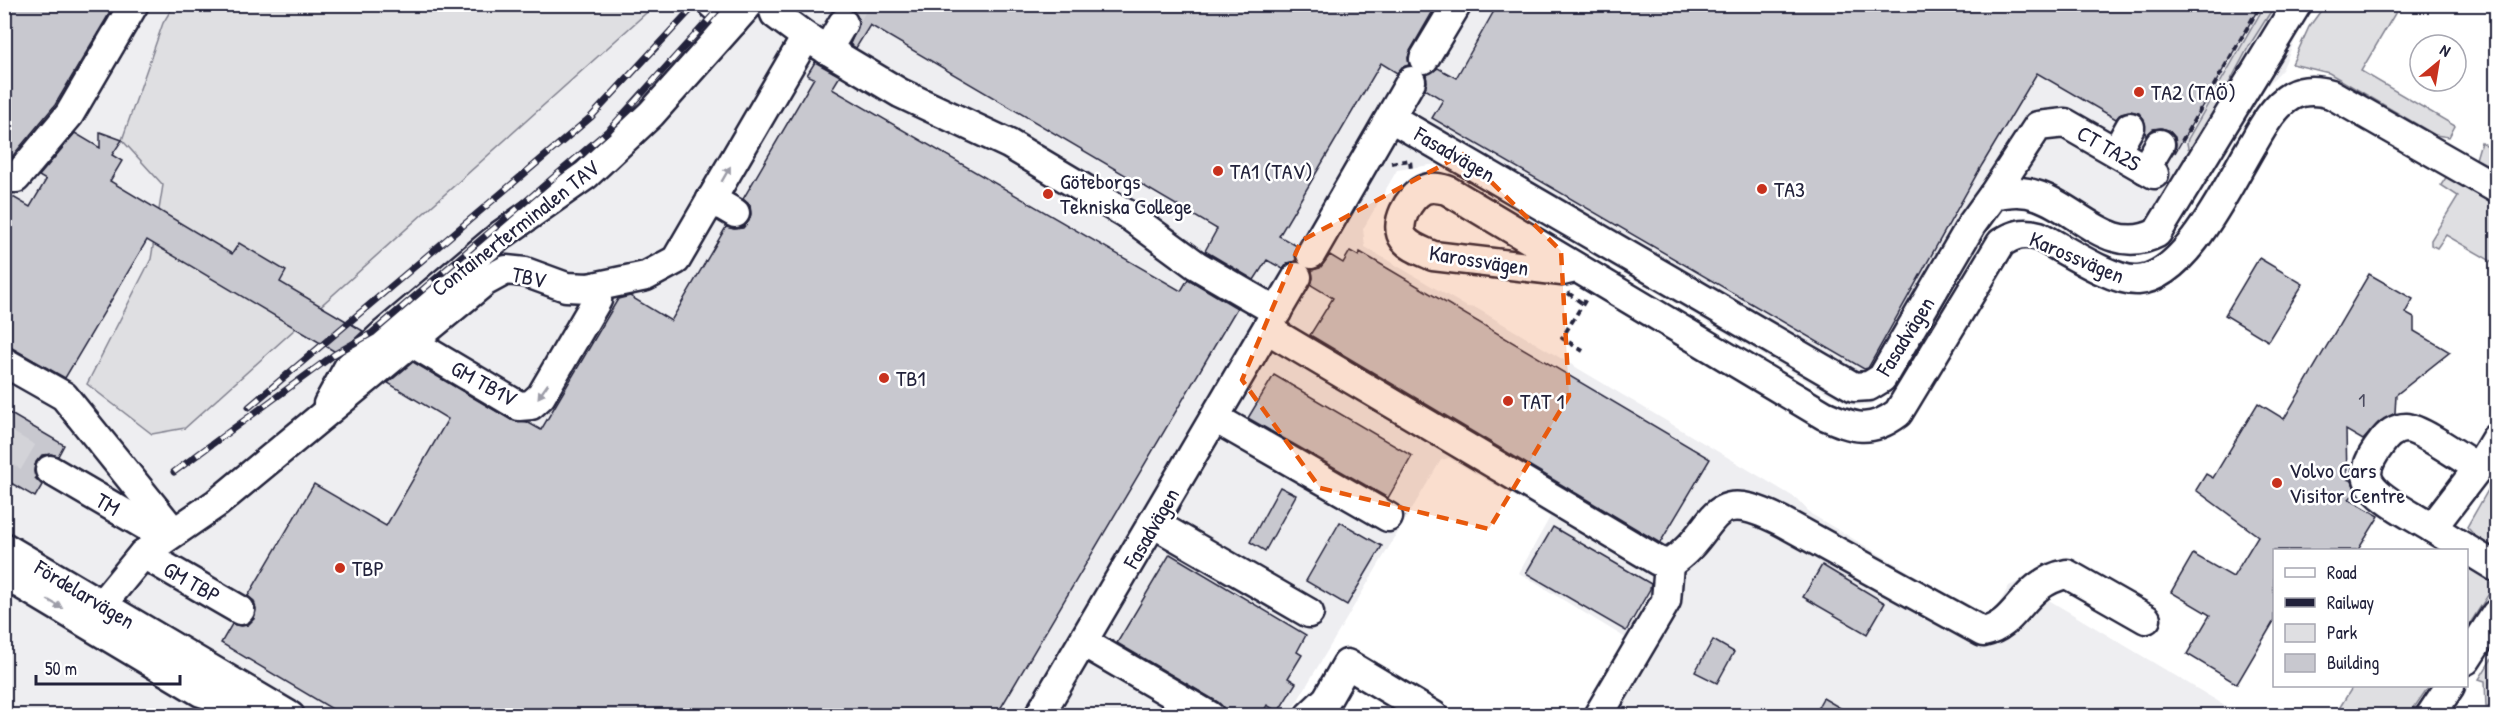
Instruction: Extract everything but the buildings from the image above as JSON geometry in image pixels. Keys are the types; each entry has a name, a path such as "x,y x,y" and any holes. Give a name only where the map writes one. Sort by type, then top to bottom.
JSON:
{"street":[{"path":"4,178 16,178 69,115 134,4"},
{"path":"772,4 775,14 827,50 900,93 1019,150 1128,215 1272,321 1658,561 1669,564 1680,557 1717,514 1727,506 1741,505 1756,508 1781,521 1983,632 1994,630 2008,619 2028,594 2041,584 2067,574 2146,619"},
{"name":"Fasadvägen","path":"1039,716 1457,4"},
{"path":"1993,195 2013,191 2040,196 2113,238 2130,241 2146,239 2157,233 2297,4"},
{"name":"Containerterminalen TAV","path":"301,434 328,404 348,369 385,333 501,235 586,175 651,114 731,10"},
{"name":"TBV","path":"97,615 143,554 217,502 484,282 506,270 525,272 566,287 589,288 646,276 676,260 723,206 843,23"},
{"name":"Karossvägen","path":"1569,279 1562,271 1433,255 1415,249 1403,238 1399,227 1404,214 1423,190 1436,187 1447,190 1569,279 1824,415 1848,426 1860,428 1886,422 1898,413 2001,243 2016,234 2027,233 2039,236 2116,277 2138,280 2162,274 2192,245 2263,127 2278,106 2291,96 2305,91 2319,90 2331,94 2496,188"},
{"name":"Fasadvägen","path":"1391,118 1854,387 1869,386 1882,378 1972,224 1993,195"},
{"name":"CT TA2S","path":"1993,195 2038,126 2065,123 2129,160"},
{"path":"2129,160 2147,133"},
{"path":"2129,160 2147,133"},
{"name":"GM TB1V","path":"411,342 519,406 531,405 541,396 565,364 582,336 597,300 589,288"},
{"path":"4,362 64,396 169,534"},
{"path":"1215,417 1388,517"},
{"path":"2466,549 2371,487 2367,474 2369,463 2382,442 2392,431 2406,428 2419,432 2478,468"},
{"path":"2432,528 2478,468 2496,438"},
{"name":"TM","path":"50,470 169,534"},
{"path":"1153,523 1309,613"},
{"name":"Fördelarvägen","path":"4,546 201,692 274,716"},
{"path":"2468,550 2496,567"},
{"name":"GM TBP","path":"143,554 240,610"},
{"path":"1598,716 1666,601 1669,564"},
{"name":"Fördelarvägen","path":"4,574 97,615 290,716"},
{"path":"2468,657 2496,614"},
{"path":"1083,642 1210,716"},
{"path":"1309,716 1327,699 1347,664 1434,716"},
{"path":"2430,716 2449,687"}],"path":[{"path":"2147,133 2261,4"},
{"path":"1569,279 1582,303"},
{"path":"1583,351 1562,338 1587,297"}],"highlighted area":[{"path":"1463,154 1561,251 1569,396 1489,529 1320,488 1242,380 1301,241"}],"shaded area":[{"path":"4,5 2315,5 2305,17 2282,70 2256,97 2172,240 2163,247 2146,254 2111,252 2046,213 2021,205 2005,207 1992,216 1887,394 1868,406 1851,405 1829,394 1437,164 1397,170 1363,229 1365,247 1467,307 1476,308 1764,479 1797,499 1811,514 1986,617 1992,616 2009,586 2034,574 2047,599 2241,715 1585,715 1629,640 1519,573 1550,517 1449,458 1441,460 1289,715 5,715"}],"green space":[{"path":"174,5 655,5 185,428 152,434 87,384 151,259 163,185 122,140 163,23"},
{"path":"2265,5 2275,5 2249,46 2194,149 2188,148 2188,139"},
{"path":"2325,5 2400,5 2361,71 2455,126 2449,137 2435,135 2329,73 2292,64 2309,27"},
{"path":"2481,142 2496,151 2496,169 2476,159"},
{"path":"2447,176 2496,206 2496,264 2446,235 2437,248 2431,245 2431,240 2458,196 2441,185"},
{"path":"2496,476 2496,549 2476,537 2467,527"},
{"path":"2468,559 2492,580 2494,586 2468,626"},
{"path":"2496,652 2496,707 2486,707 2485,681 2479,679"},
{"path":"2352,687 2428,687 2409,715 2335,715"}],"tunnel":[{"path":"843,23 854,4"},
{"path":"4,443 50,470"}],"railway":[{"path":"249,407 591,117 696,4"},
{"path":"174,472 335,354 372,333 609,130 723,4"}],"place":[{"name":"TA2 (TAÖ)","path":"2139,92"},
{"name":"TA1 (TAV)","path":"1218,171"},
{"name":"TA3","path":"1762,189"},
{"name":"Göteborgs Tekniska College","path":"1048,194"},
{"name":"TB1","path":"884,378"},
{"name":"TAT 1","path":"1508,401"},
{"name":"Volvo Cars Visitor Centre","path":"2277,483"},
{"name":"TBP","path":"340,568"}]}
